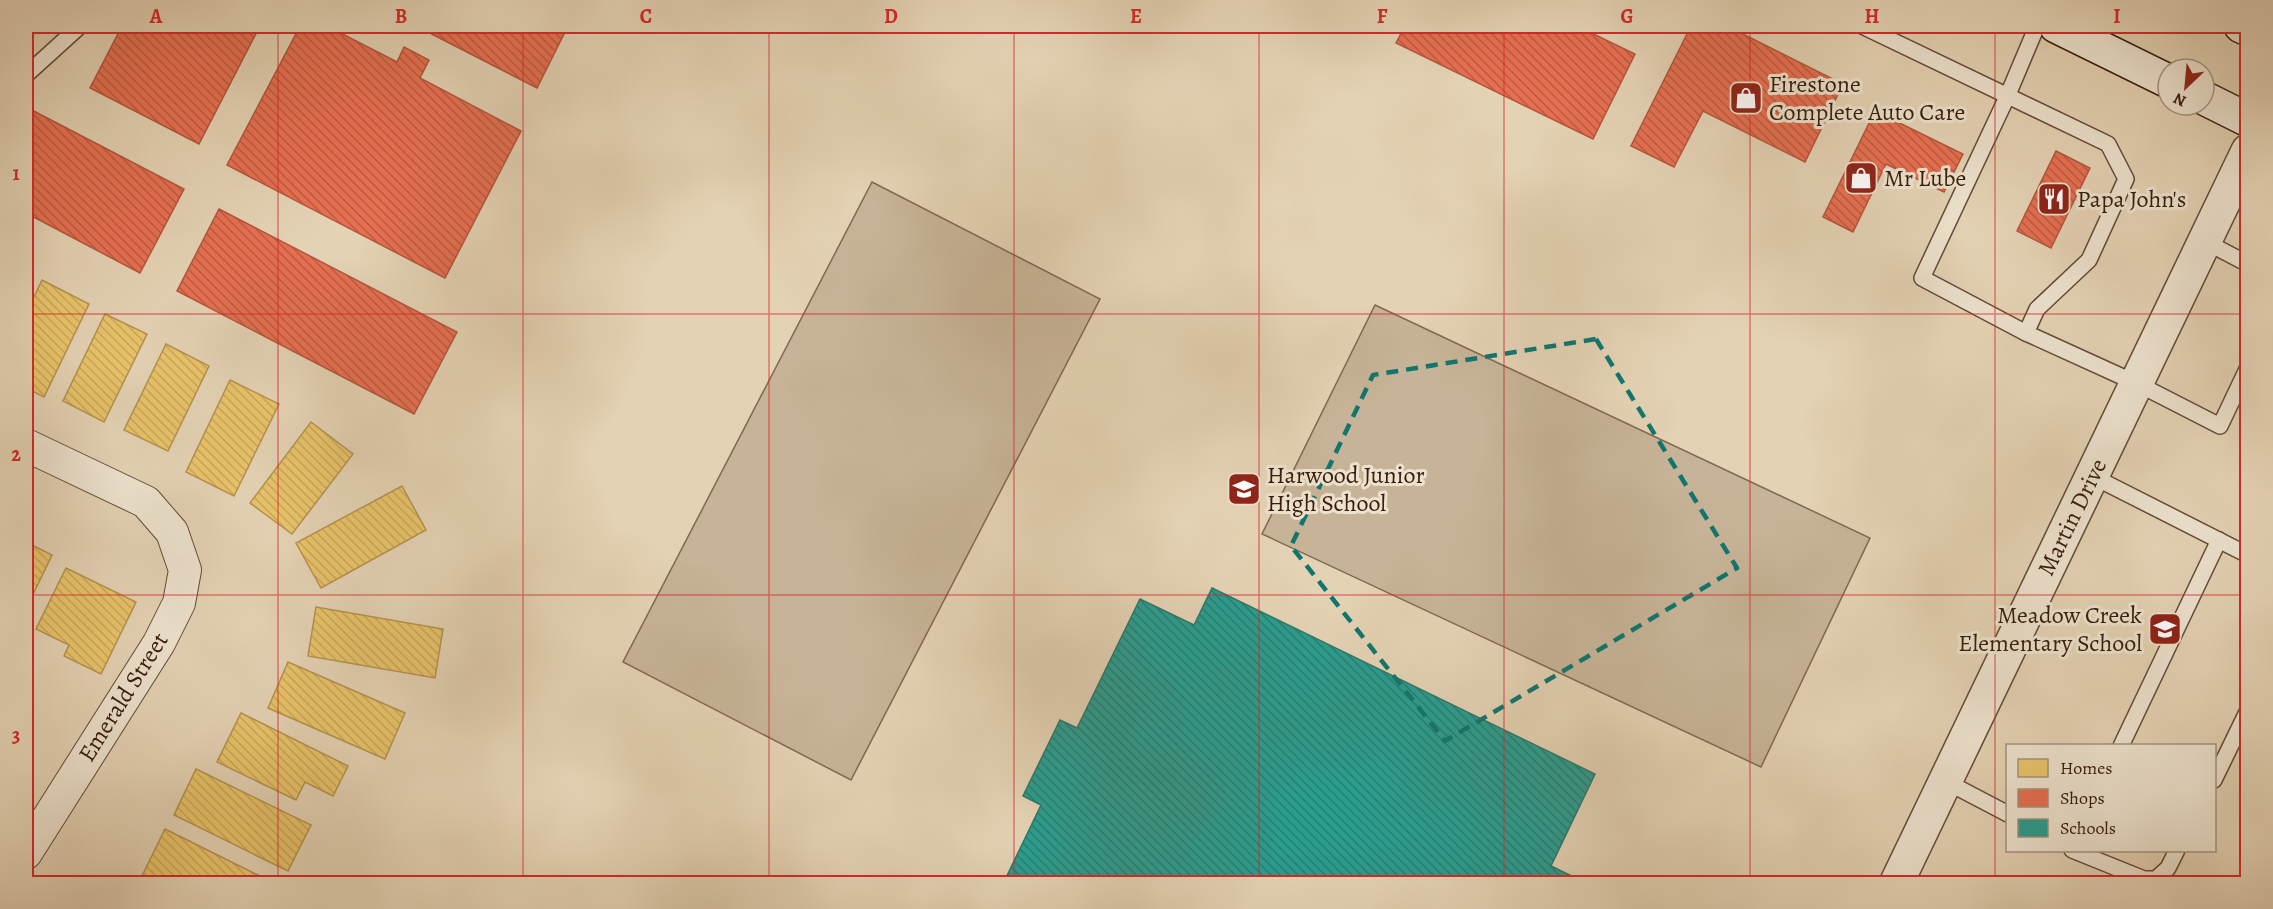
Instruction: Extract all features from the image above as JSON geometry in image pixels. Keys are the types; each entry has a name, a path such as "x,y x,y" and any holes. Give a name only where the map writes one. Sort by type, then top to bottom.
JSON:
{"street":[{"path":"2056,26 2156,75"},
{"path":"2241,26 2247,29"},
{"path":"2216,104 2247,120"},
{"name":"Martin Drive","path":"1896,884 2247,151"},
{"name":"Emerald Street","path":"26,445 146,502 172,532 185,570 179,603 159,643 26,853"}],"lane":[{"path":"26,75 80,26"},
{"path":"1862,26 1888,31 2007,97 2108,144 2126,179 2090,260 2037,309 2026,333"},
{"path":"2037,26 2007,97 1922,278 2026,333 2136,383 2220,426 2247,367"},
{"path":"2204,241 2247,264"},
{"path":"2092,476 2247,555"},
{"path":"2122,744 2219,540"},
{"path":"2216,776 2247,710"},
{"path":"1945,781 2006,812"},
{"path":"2077,852 2144,879 2156,879 2168,868 2176,852"}],"highlighted area":[{"path":"1596,339 1737,568 1445,741 1291,546 1373,375"}],"shaded area":[{"path":"872,182 1100,299 851,780 623,662"},
{"path":"1375,305 1870,538 1761,767 1262,534"}],"building: Homes":[{"path":"42,280 89,304 44,397 26,388 26,314"},
{"path":"105,314 147,334 104,422 63,401"},
{"path":"166,344 209,366 168,451 124,430"},
{"path":"230,380 279,404 234,496 186,472"},
{"path":"311,422 353,454 292,534 250,503"},
{"path":"402,486 426,530 321,588 296,543"},
{"path":"26,542 52,555 26,609"},
{"path":"66,568 136,602 101,674 64,656 69,645 36,629"},
{"path":"316,607 443,629 435,678 308,656"},
{"path":"288,662 405,713 385,759 268,708"},
{"path":"241,713 348,766 333,796 305,782 296,800 217,762"},
{"path":"196,769 311,825 288,871 174,815"},
{"path":"165,829 276,884 157,884 142,876"}],"building: Shops":[{"path":"122,26 260,26 199,144 90,88"},
{"path":"300,26 327,26 397,62 404,47 429,60 420,78 521,131 445,278 227,165"},
{"path":"416,26 568,26 537,88"},
{"path":"1288,26 1302,26 1299,31"},
{"path":"1405,26 1577,26 1635,54 1593,139 1396,43"},
{"name":"Firestone Complete Auto Care","path":"1691,26 1727,26 1843,84 1805,162 1703,111 1674,167 1631,146"},
{"path":"26,107 184,189 140,273 26,213"},
{"name":"Mr Lube","path":"1875,111 1963,154 1944,192 1886,164 1853,232 1823,217"},
{"name":"Papa John's","path":"2056,151 2090,168 2051,248 2017,231"},
{"path":"219,209 457,332 414,414 177,291"}],"building: Schools":[{"path":"1212,588 1595,774 1551,866 1576,878 1573,884 1003,884 1041,805 1023,796 1060,720 1077,728 1140,599 1194,625"}],"place":[{"name":"Firestone Complete Auto Care","path":"1746,98"},
{"name":"Mr Lube","path":"1861,178"},
{"name":"Papa John's","path":"2054,199"},
{"name":"Harwood Junior High School","path":"1244,489"},
{"name":"Meadow Creek Elementary School","path":"2165,629"}]}
